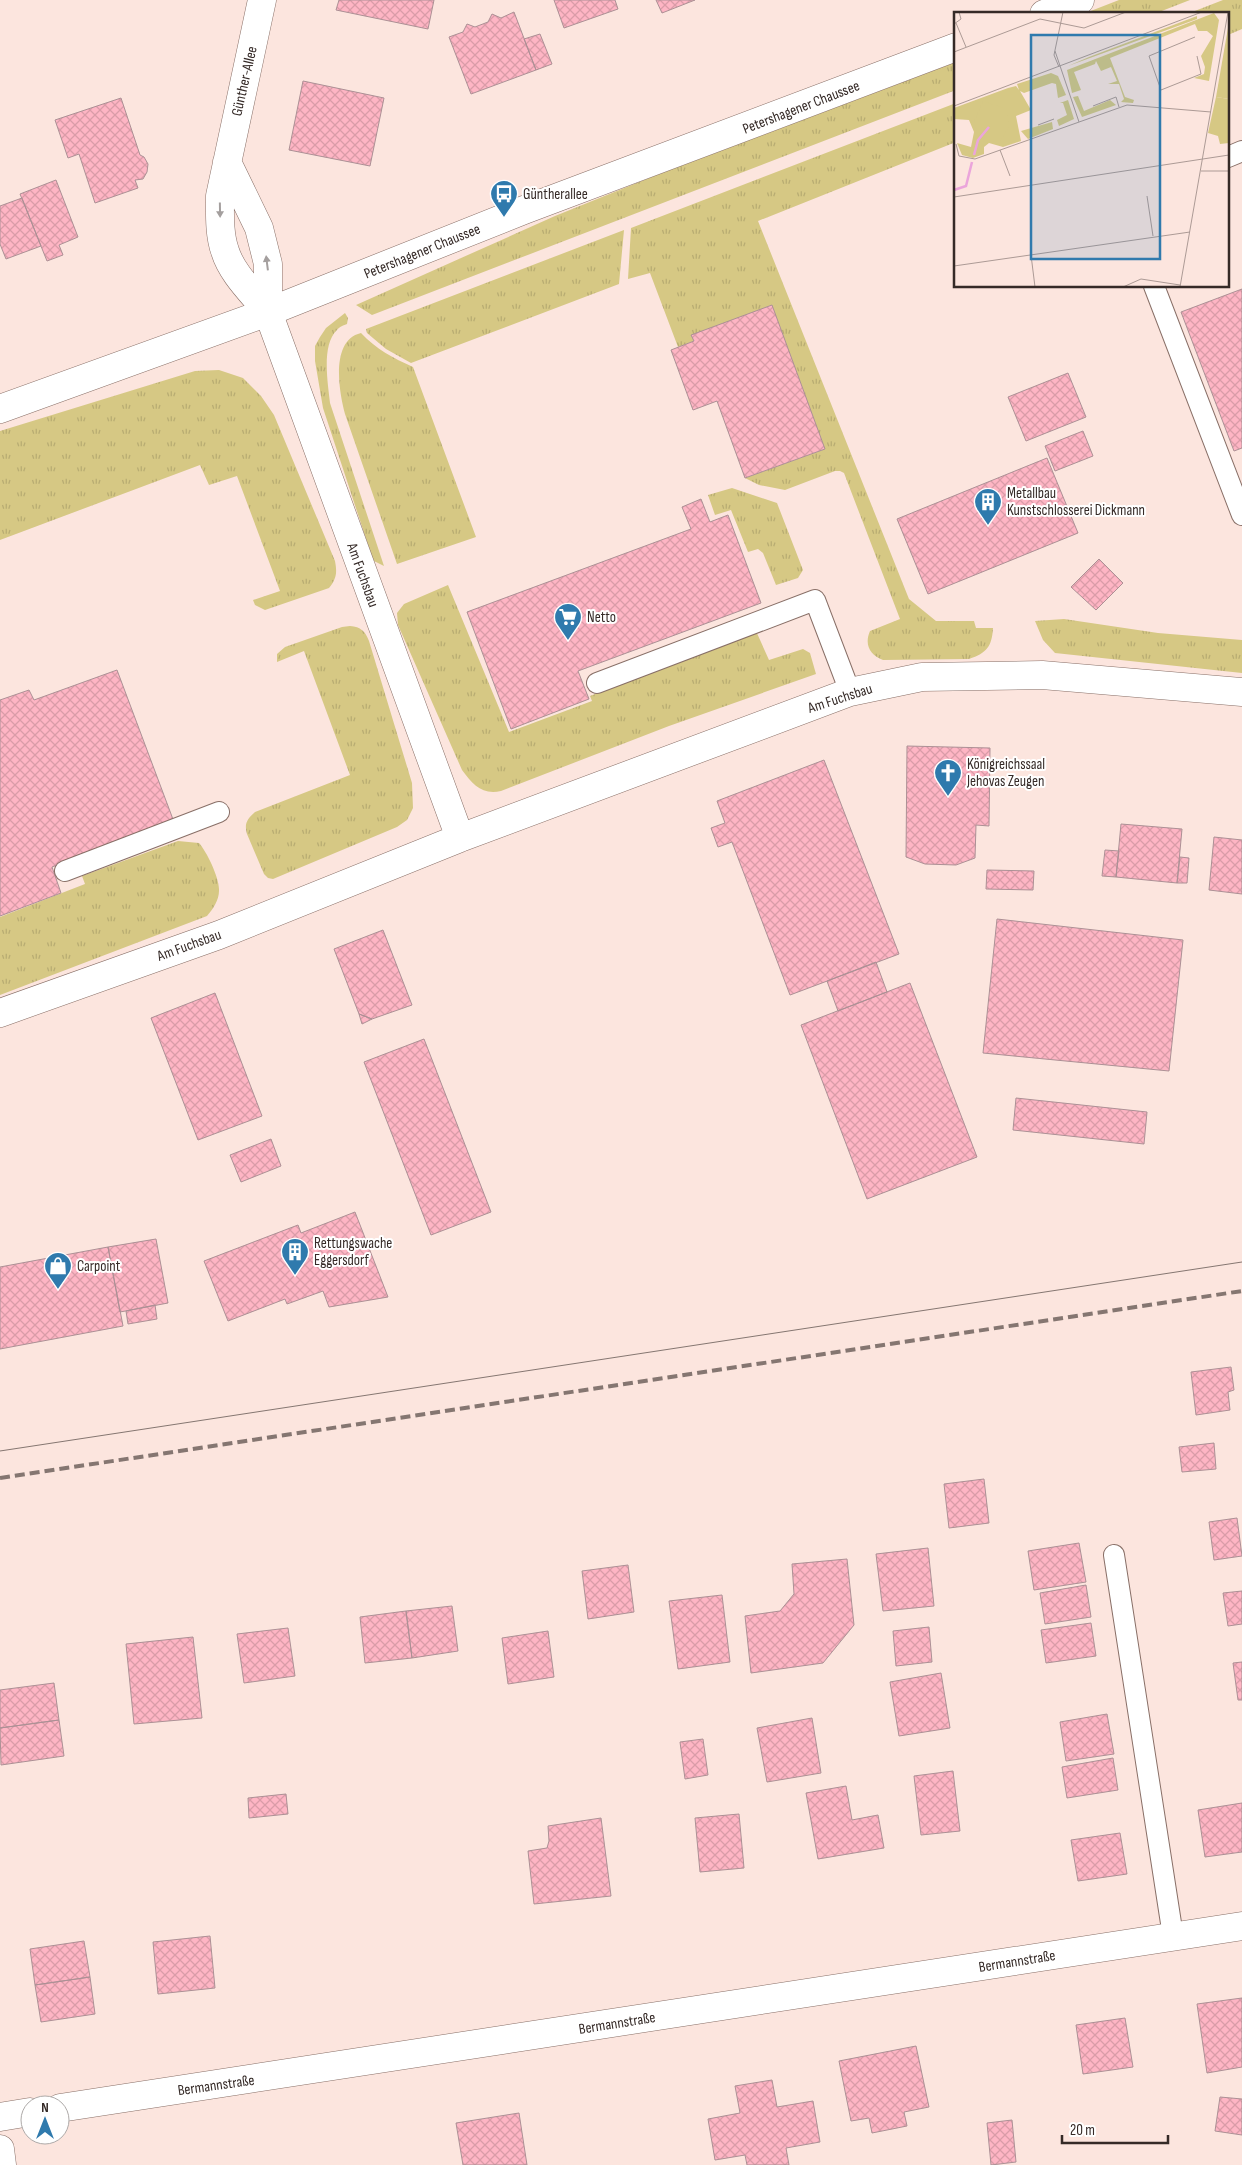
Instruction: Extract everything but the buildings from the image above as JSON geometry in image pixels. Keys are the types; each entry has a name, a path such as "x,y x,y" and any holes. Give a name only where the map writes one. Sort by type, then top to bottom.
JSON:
{"street":[{"name":"Günther-Allee","path":"227,162 262,0"},
{"path":"1049,12 1080,0"},
{"name":"Petershagener Chaussee","path":"0,409 268,312 524,210 954,49"},
{"path":"227,162 220,196 221,226 225,251 234,271 268,312"},
{"path":"227,162 259,228 268,264 268,312"},
{"name":"Am Fuchsbau","path":"268,312 460,838"},
{"name":"Am Fuchsbau","path":"0,1014 218,934 460,838 850,692 922,677 1042,674 1242,692"},
{"name":"Bermannstraße","path":"70,2106 1242,1926"},
{"path":"0,2117 20,2114"},
{"path":"0,2148 2,2165"}],"lane":[{"path":"1230,155 1242,151"},
{"path":"1155,288 1242,514"},
{"path":"597,683 815,600 850,692"},
{"path":"65,871 218,812"},
{"path":"1114,1555 1173,1936"}],"green space":[{"path":"1119,0 1190,0 1159,12 1088,12"},
{"path":"1223,0 1242,0 1242,29 1230,34 1230,12 1192,12"},
{"path":"954,63 954,91 372,315 356,305 555,216 654,176"},
{"path":"954,104 954,143 758,221 909,599 936,621 974,621 976,628 993,628 990,644 984,651 969,659 883,660 869,649 868,636 870,631 900,619 844,473 835,471 785,490 759,485 745,478 825,449 692,336 694,341 678,347 650,273 628,279 631,228"},
{"path":"624,230 619,284 411,363 386,349 367,333 366,329"},
{"path":"345,313 348,318 347,324 339,328 332,337 327,355 330,403 384,566 374,561 372,557 323,408 315,361 315,346 320,337 326,328"},
{"path":"361,333 385,353 413,367 476,537 397,564 345,414 339,381 341,356 345,346 351,338"},
{"path":"219,370 243,378 261,396 274,415 335,561 336,575 329,588 265,610 255,605 253,600 280,591 237,476 209,485 200,465 0,540 0,431 195,371"},
{"path":"732,488 777,503 803,570 798,578 776,585 763,553 758,549 748,552 731,510 715,515 708,495"},
{"path":"448,585 509,732 592,701 590,696 756,631 769,660 803,649 810,653 816,674 669,726 501,791 488,792 478,788 462,770 398,625 397,613 404,604"},
{"path":"1064,619 1158,633 1242,640 1242,673 1055,653 1043,640 1035,621"},
{"path":"350,626 362,630 369,641 412,783 413,808 407,820 397,827 273,879 268,878 264,874 247,834 246,824 250,817 255,812 350,775 304,651 277,662 277,654 285,647 342,627"},
{"path":"178,841 199,843 215,873 219,894 207,916 0,995 0,917 85,884 82,876"}],"tram line":[{"path":"0,1451 1242,1262"}],"railway":[{"path":"0,1478 1242,1291"}],"place":[{"name":"Güntherallee","path":"504,218"},
{"name":"Metallbau Kunstschlosserei Dickmann","path":"988,526"},
{"name":"Netto","path":"568,641"},
{"name":"Königreichssaal Jehovas Zeugen","path":"948,797"},
{"name":"Rettungswache Eggersdorf","path":"295,1276"},
{"name":"Carpoint","path":"58,1290"}]}
